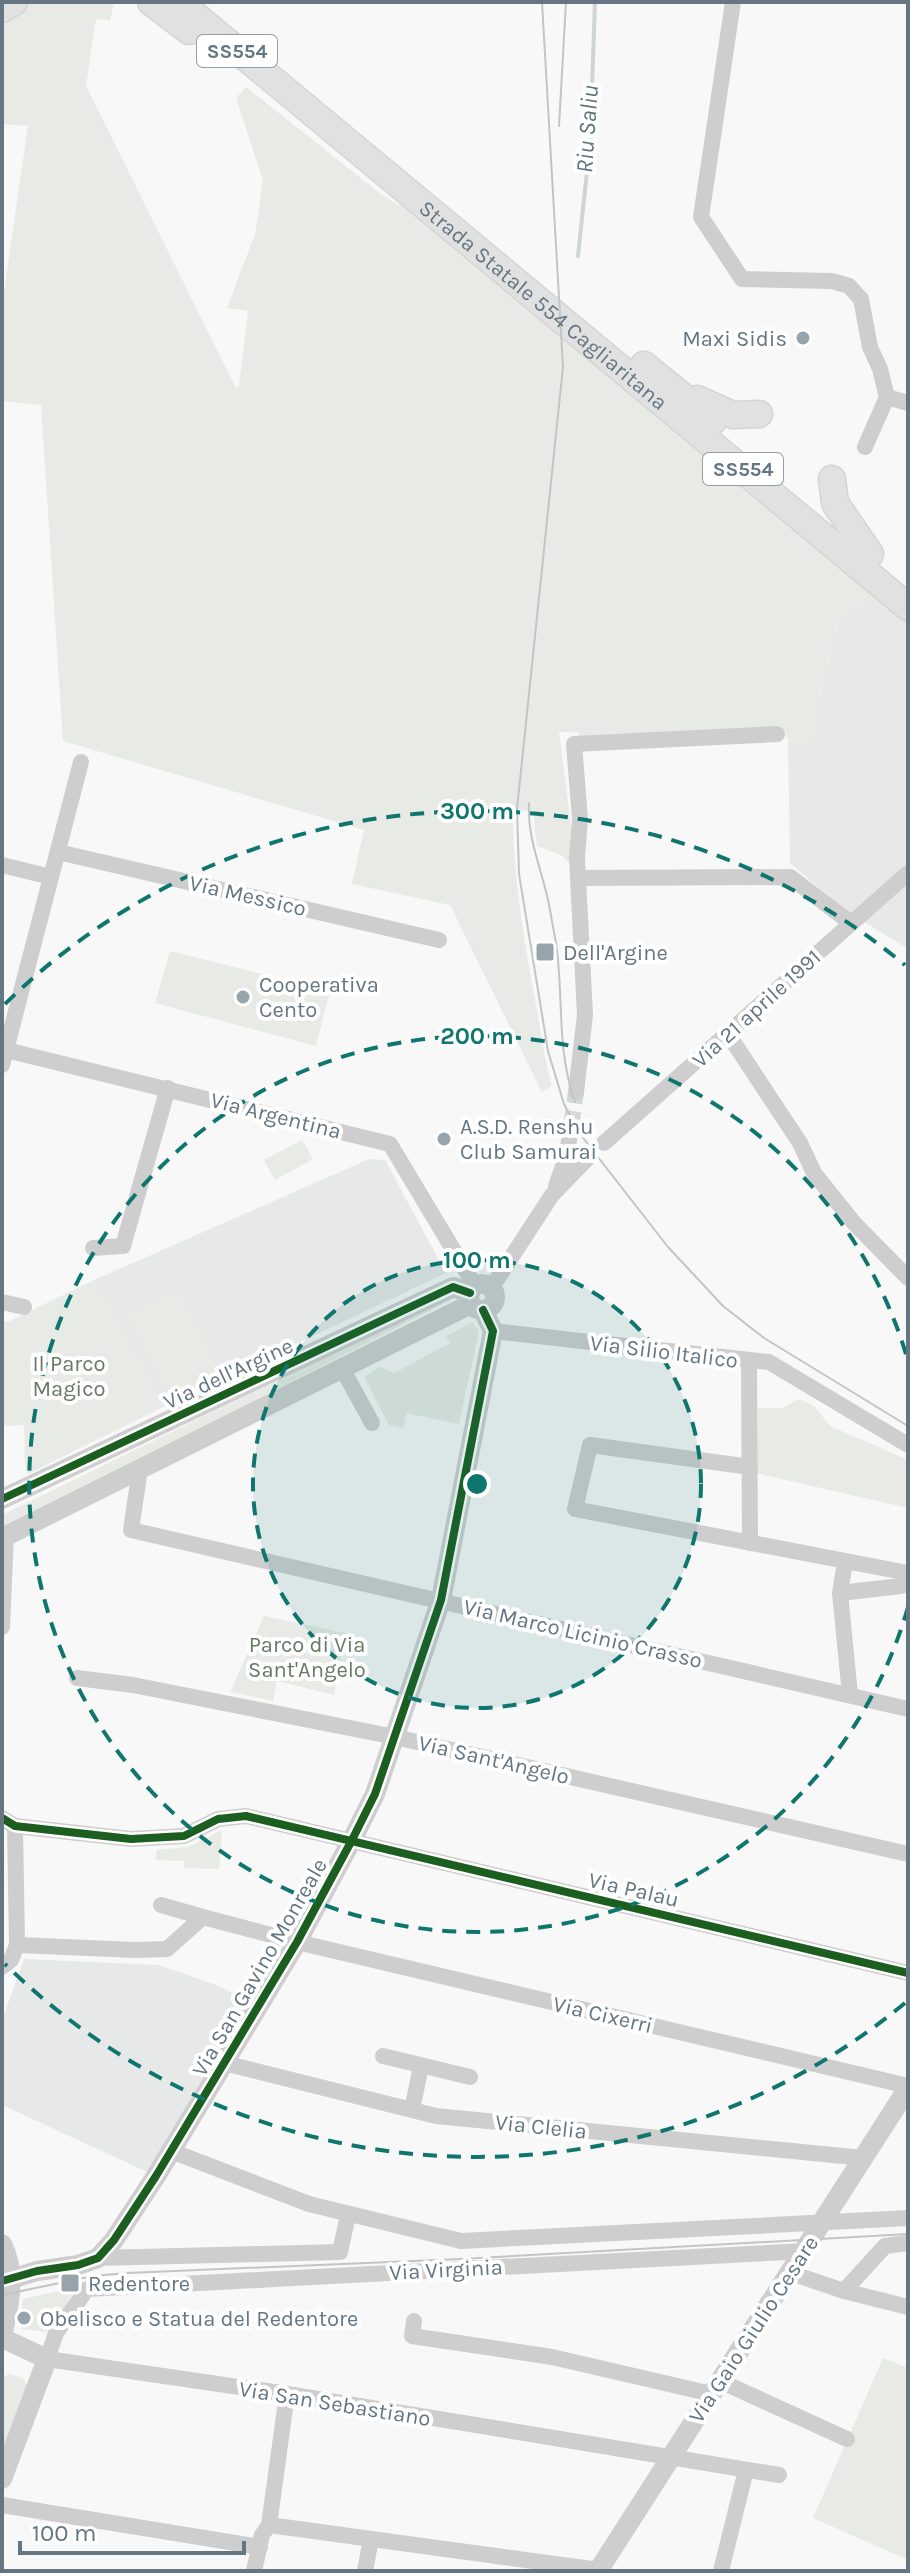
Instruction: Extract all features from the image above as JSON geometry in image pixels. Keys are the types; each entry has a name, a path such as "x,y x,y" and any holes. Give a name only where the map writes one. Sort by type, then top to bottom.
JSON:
{"highway":[{"path":"2,9 14,2"},
{"path":"151,2 276,103 296,99"},
{"name":"Strada Statale 554 Cagliaritana","path":"179,2 579,324 908,607"},
{"name":"Strada Statale 554 Cagliaritana","path":"204,2 545,296"},
{"name":"Strada Statale 554 Cagliaritana","path":"579,324 677,391 908,585"},
{"path":"677,391 733,415 759,414"},
{"path":"832,479 835,503 870,554"}],"street":[{"path":"733,2 701,217 742,279 832,281 849,286 861,299 870,347 887,397 865,447"},
{"path":"887,397 908,403"},
{"path":"576,1092 585,1015 577,858 580,819 574,744 777,734"},
{"path":"3,1055 81,762"},
{"name":"Via Messico","path":"58,852 439,940"},
{"path":"2,865 51,877"},
{"name":"Via 21 aprile 1991","path":"604,1143 908,873"},
{"path":"578,878 790,877 851,923"},
{"path":"728,1034 800,1143 814,1173 854,1223 908,1278"},
{"name":"Via Argentina","path":"3,1055 168,1088 390,1144 478,1296"},
{"path":"93,1248 123,1246 168,1088"},
{"path":"552,1195 564,1164 571,1127"},
{"path":"493,1331 478,1296 552,1195 590,1156"},
{"name":"Via dell'Argine","path":"2,1499 453,1287 478,1296"},
{"name":"Via dell'Argine","path":"4,1537 342,1368 478,1296"},
{"path":"2,1302 24,1307"},
{"name":"Via Silio Italico","path":"493,1331 749,1360 750,1543"},
{"name":"Via San Gavino Monreale","path":"98,2258 114,2240 171,2151 297,1942 375,1794 441,1600 493,1331"},
{"path":"749,1360 769,1362 908,1445"},
{"path":"342,1368 372,1423"},
{"path":"750,1467 590,1445 575,1509 908,1573"},
{"name":"Via Marco Licinio Crasso","path":"140,1469 131,1530 908,1709"},
{"path":"2,1627 4,1537"},
{"path":"845,1562 840,1593 850,1695"},
{"path":"840,1593 901,1586 908,1582"},
{"name":"Via Sant'Angelo","path":"77,1678 133,1685 395,1737 908,1854"},
{"name":"Via Palau","path":"8,1822 131,1839 184,1836 218,1819 246,1816 908,1973"},
{"path":"2,1967 11,1960 17,1945 8,1822"},
{"name":"Via Cixerri","path":"161,1905 297,1942 908,2087"},
{"path":"17,1945 167,1949 203,1917"},
{"path":"383,2056 470,2077"},
{"name":"Via Clelia","path":"224,2063 436,2116 863,2158"},
{"path":"412,2110 421,2066"},
{"name":"Via Gaio Giulio Cesare","path":"598,2570 908,2087"},
{"name":"Via Virginia","path":"171,2151 309,2204 461,2241 908,2218"},
{"path":"7,2280 98,2258 340,2252 348,2215"},
{"path":"844,2291 885,2246 908,2243"},
{"path":"2,2244 8,2256 2,2337"},
{"name":"Via Virginia","path":"47,2359 56,2333 87,2289 805,2251"},
{"path":"791,2273 844,2291 908,2307"},
{"path":"414,2321 412,2336 552,2357 716,2388 847,2439"},
{"name":"Via San Sebastiano","path":"2,2337 47,2359 287,2394 779,2475"},
{"path":"2,2479 47,2359"},
{"path":"254,2571 262,2535 269,2525 287,2394"},
{"path":"721,2571 746,2470"},
{"path":"2,2505 260,2547"},
{"path":"269,2525 598,2570"},
{"path":"365,2571 371,2539"}],"shaded area":[{"path":"883,598 908,619 908,949 846,911 790,863 788,739 809,744 836,625 857,603"},
{"path":"369,1159 385,1160 446,1273 163,1407 92,1281"},
{"path":"24,1959 159,1965 216,1985 259,2005 156,2176 2,2105 2,2020"}],"green space":[{"path":"30,2 114,2 110,21 96,19 86,86 236,388 239,386 248,311 227,308 255,234 263,180 236,98 246,87 382,195 417,215 883,598 857,603 836,625 809,745 788,739 781,726 587,739 580,737 578,732 559,732 571,826 572,865 561,855 537,846 533,811 513,809 519,903 552,1086 542,1092 450,905 352,884 364,830 63,741 41,405 2,401 2,305 28,126 2,124 2,16"},
{"name":"Cooperativa Cento","path":"170,951 330,991 316,1046 155,1003"},
{"path":"302,1140 313,1159 275,1180 264,1160"},
{"name":"Il Parco Magico","path":"92,1281 163,1407 28,1474 24,1425 2,1426 2,1321 8,1322"},
{"path":"177,1289 219,1370 169,1396 127,1315"},
{"path":"456,1293 457,1297 2,1530 2,1515"},
{"path":"472,1322 479,1331 459,1424 406,1413 404,1428 389,1425 364,1377 380,1367 394,1373 450,1343 446,1336"},
{"path":"799,1399 814,1406 830,1426 908,1460 908,1508 756,1473 758,1408 783,1408"},
{"name":"Parco di Via Sant'Angelo","path":"264,1616 345,1633 334,1695 277,1681 273,1701 230,1692"},
{"path":"222,1830 219,1869 184,1868 184,1861 155,1860 157,1850 188,1847"},
{"path":"77,2287 49,2332 21,2329 21,2321 27,2322 29,2316 22,2313 23,2299"},
{"path":"883,2358 908,2368 908,2560 813,2518"},
{"path":"10,2374 22,2378 29,2387 2,2458 2,2377"}],"waterway":[{"name":"Riu Saliu","path":"578,256 590,143 595,2"}],"tunnel":[{"path":"571,1127 576,1092"}],"tram line":[{"path":"542,2 563,367 517,809 519,874 548,1051 564,1104 580,1134 668,1247 723,1306 764,1338 908,1426"},
{"path":"559,126 566,2"},
{"path":"529,803 532,840 556,943 565,1062 575,1102"},
{"path":"2,2295 93,2276 128,2273 461,2259 908,2234"}],"cycle path":[{"path":"2,1499 453,1287 470,1293"},
{"path":"2,2281 98,2258 114,2240 297,1942 375,1794 441,1600 493,1331 483,1310"},
{"path":"2,1818 15,1826 131,1839 184,1836 218,1819 246,1816 908,1973"}],"place":[{"name":"Maxi Sidis","path":"803,338"},
{"name":"Dell'Argine","path":"545,952"},
{"name":"Cooperativa Cento","path":"243,997"},
{"name":"A.S.D. Renshu Club Samurai","path":"444,1139"},
{"name":"Redentore","path":"70,2283"},
{"name":"Obelisco e Statua del Redentore","path":"24,2318"}]}
